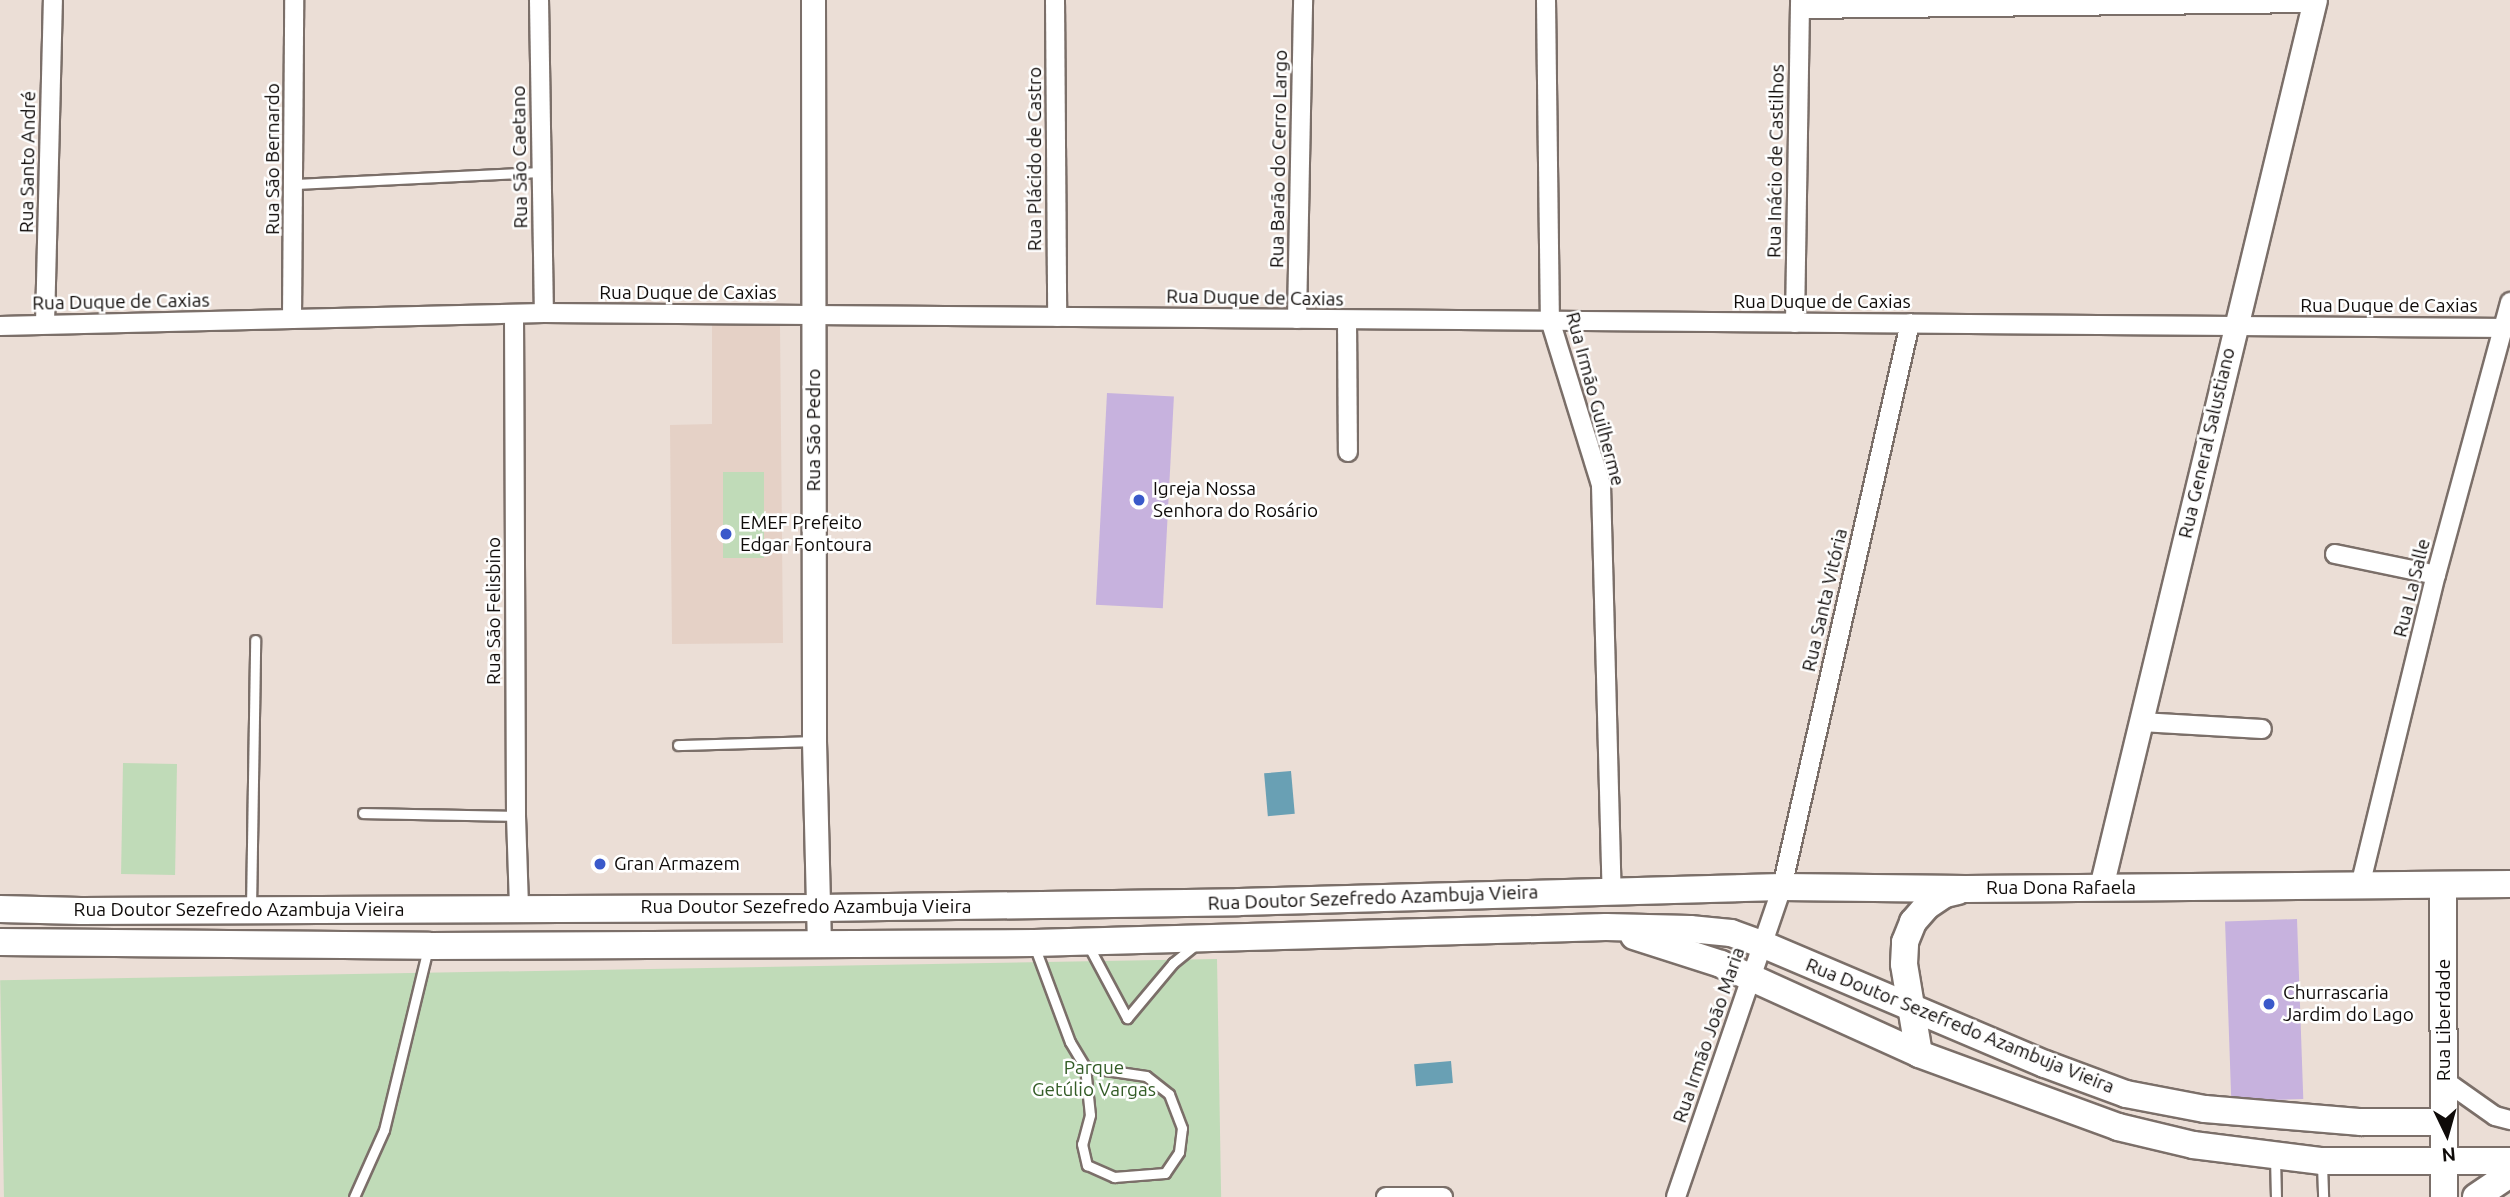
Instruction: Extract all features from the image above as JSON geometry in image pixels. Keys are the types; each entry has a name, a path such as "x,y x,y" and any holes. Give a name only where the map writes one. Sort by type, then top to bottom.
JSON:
{"main road":[{"name":"Rua Dona Rafaela","path":"1612,892 1782,887 2510,884"},
{"name":"Rua Liberdade","path":"2443,885 2444,1197"},
{"path":"1919,1054 1904,964 1905,942 1913,922 1927,906 1945,894 1966,888"},
{"name":"Rua Doutor Sezefredo Azambuja Vieira","path":"0,909 819,908 1239,902 1612,892"},
{"name":"Rua Doutor Sezefredo Azambuja Vieira","path":"1606,927 1751,976 1919,1054 2118,1127 2193,1145 2322,1161 2510,1161"},
{"name":"Rua Doutor Sezefredo Azambuja Vieira","path":"0,942 429,946 1034,943 1606,927 1731,933 2126,1094 2218,1110 2361,1122 2444,1122"},
{"path":"2476,1197 2510,1174"}],"street":[{"name":"Rua Santo André","path":"45,324 52,0"},
{"name":"Rua São Bernardo","path":"292,319 295,184 294,0"},
{"name":"Rua São Caetano","path":"539,0 544,313"},
{"name":"Rua São Pedro","path":"813,0 814,741 819,944"},
{"name":"Rua Plácido de Castro","path":"1055,0 1057,317"},
{"name":"Rua Barão do Cerro Largo","path":"1297,319 1303,0"},
{"name":"Rua Irmão Guilherme","path":"1546,0 1549,320 1601,485 1612,892"},
{"path":"1800,5 2315,1"},
{"name":"Rua General Salustiano","path":"2101,887 2315,1"},
{"name":"Rua Inácio de Castilhos","path":"1795,323 1800,5"},
{"name":"Rua La Salle","path":"2360,886 2436,575 2507,328 2510,302"},
{"name":"Rua Duque de Caxias","path":"0,326 544,313 2507,328"},
{"name":"Rua São Felisbino","path":"514,314 516,816 519,908"},
{"path":"1347,320 1348,452"},
{"name":"Rua Santa Vitória","path":"1782,887 1910,323"},
{"path":"2335,554 2436,575"},
{"path":"2141,722 2262,729"},
{"name":"Rua Irmão João Maria","path":"1676,1197 1782,887"},
{"path":"2444,1080 2495,1116 2510,1120"},
{"path":"1387,1197 1443,1197"}],"lane":[{"path":"295,184 541,172"},
{"path":"251,910 255,640"},
{"path":"678,745 814,741"},
{"path":"362,813 516,816"},
{"path":"1085,940 1126,1018 1173,963 1203,939"},
{"path":"1034,943 1070,1042 1085,1067 1090,1115 1082,1144 1087,1165 1114,1178 1165,1173 1179,1152 1182,1128 1169,1094 1146,1076 1085,1067"},
{"path":"354,1197 384,1130 429,946"},
{"path":"2275,1155 2276,1197"},
{"path":"2322,1161 2323,1197"}],"shaded area":[{"name":"EMEF Prefeito Edgar Fontoura","path":"712,325 780,325 783,643 672,644 670,425 712,424"}],"green space":[{"path":"723,472 764,472 764,558 723,558"},
{"path":"123,763 177,764 175,875 121,874"},
{"name":"Parque Getúlio Vargas","path":"1217,959 1221,1197 4,1197 0,980"}],"water":[{"path":"1291,771 1295,814 1268,816 1264,773"},
{"path":"1451,1061 1453,1083 1416,1086 1414,1064"}],"building":[{"name":"Igreja Nossa Senhora do Rosário","path":"1107,393 1174,397 1163,608 1096,605"},
{"path":"2297,919 2303,1099 2231,1101 2225,922"}],"place":[{"name":"Igreja Nossa Senhora do Rosário","path":"1139,500"},
{"name":"EMEF Prefeito Edgar Fontoura","path":"726,534"},
{"name":"Gran Armazem","path":"600,864"},
{"name":"Churrascaria Jardim do Lago","path":"2269,1004"}]}
